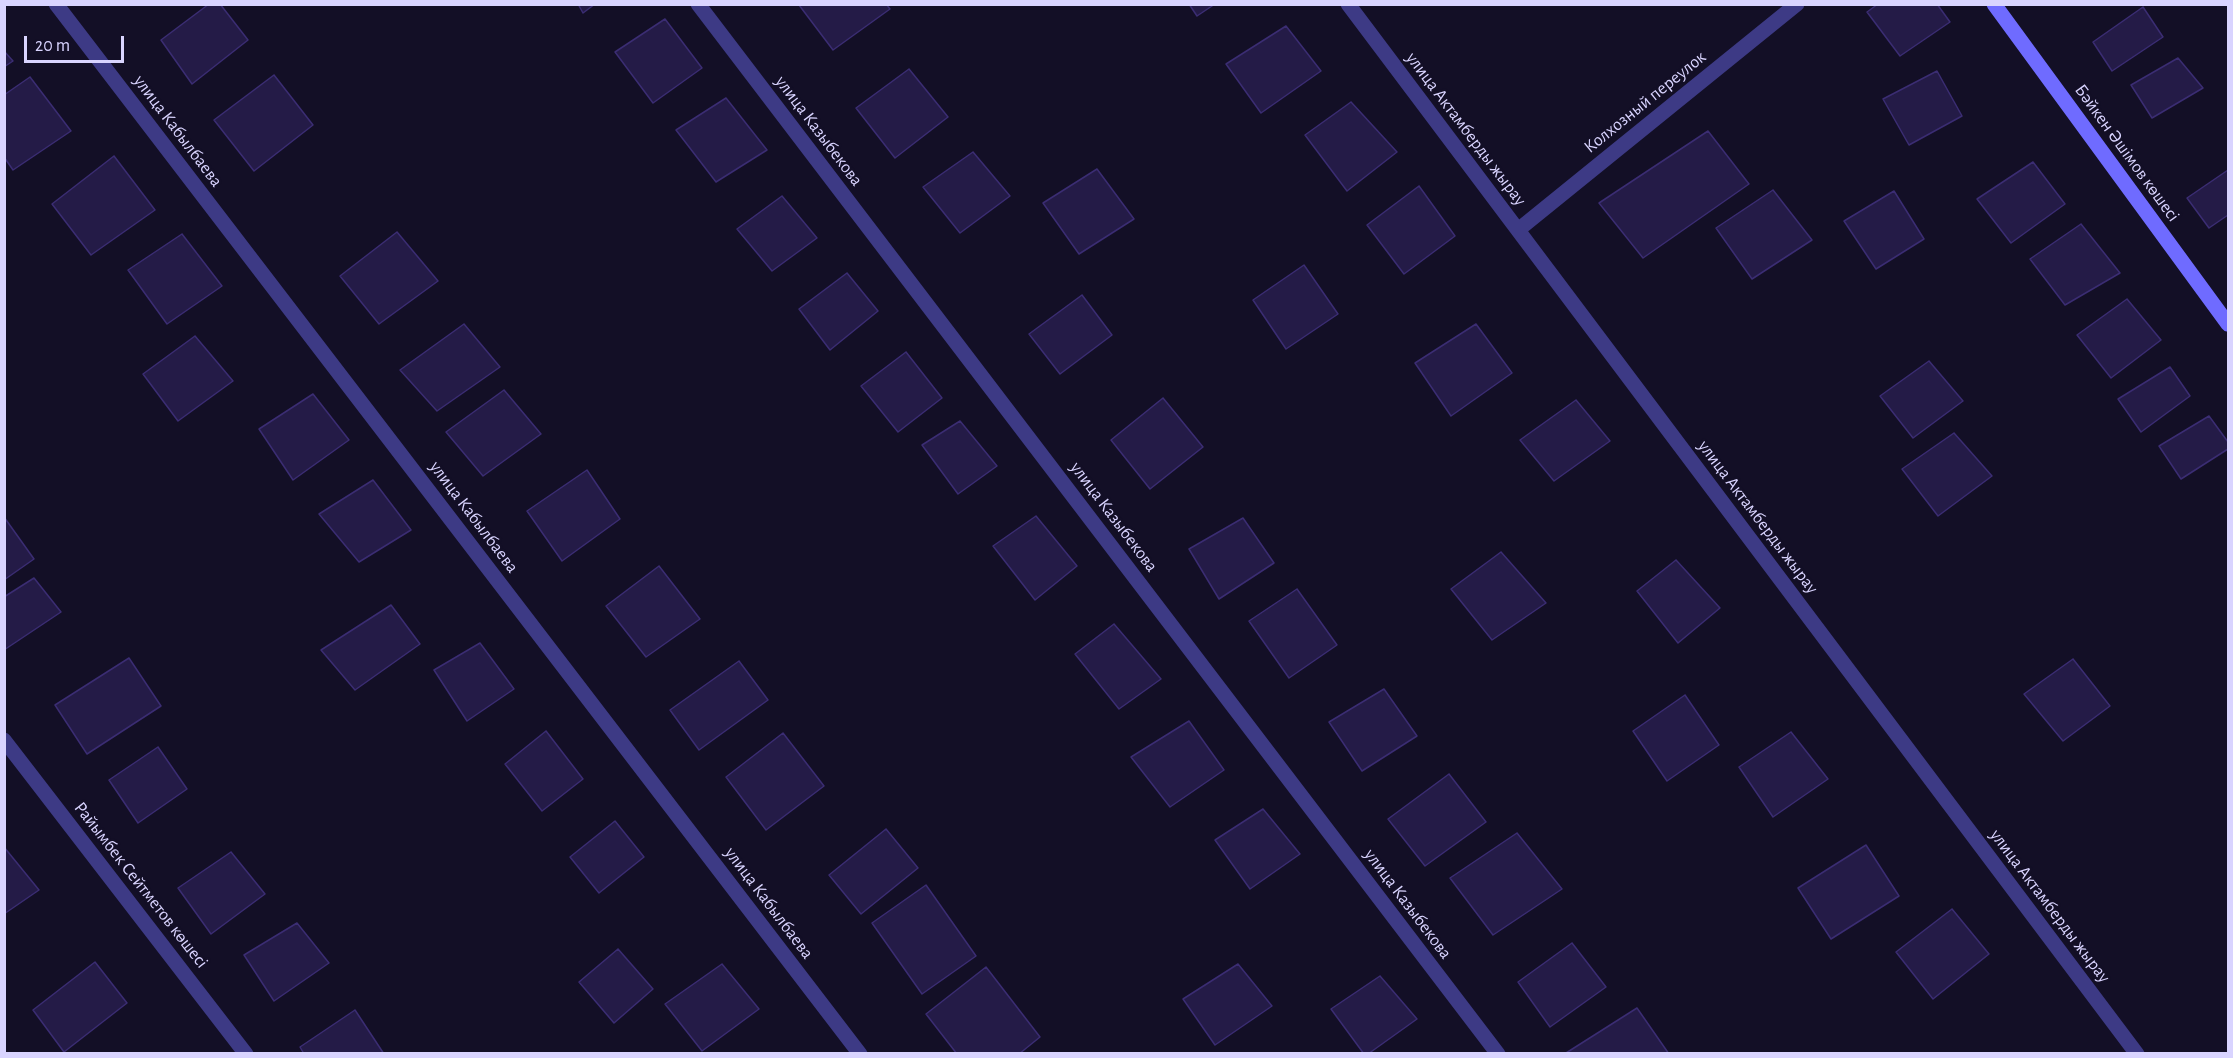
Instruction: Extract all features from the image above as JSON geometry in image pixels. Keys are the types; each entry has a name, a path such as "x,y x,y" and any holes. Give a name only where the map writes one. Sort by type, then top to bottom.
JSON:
{"main road":[{"name":"Бәйкен Әшімов көшесі","path":"1994,4 2229,324"}],"street":[{"name":"улица Кабылбаева","path":"57,4 860,1053"},
{"name":"улица Казыбекова","path":"698,4 1498,1053"},
{"name":"улица Актамберды жырау","path":"1348,4 2138,1053"},
{"name":"Колхозный переулок","path":"1518,230 1797,4"},
{"name":"Райымбек Сейтметов көшесі","path":"4,740 246,1053"}],"building":[{"path":"209,4 220,4 248,40 192,84 161,40"},
{"path":"578,4 595,4 583,13"},
{"path":"886,4 890,9 833,50 799,5"},
{"path":"1189,4 1215,4 1197,16"},
{"path":"1878,4 1937,4 1950,22 1900,56 1867,12"},
{"path":"2143,7 2163,37 2112,71 2093,42"},
{"path":"665,19 702,68 653,103 615,52"},
{"path":"1286,26 1321,71 1261,113 1226,64"},
{"path":"4,51 13,61 4,67"},
{"path":"2178,58 2203,88 2152,118 2131,85"},
{"path":"909,69 948,117 895,158 856,108"},
{"path":"1937,71 1962,116 1909,145 1883,99"},
{"path":"274,75 313,125 254,171 214,120"},
{"path":"30,77 71,131 13,170 4,157 4,95"},
{"path":"726,98 767,150 716,182 676,130"},
{"path":"1351,102 1397,152 1347,191 1305,135"},
{"path":"1708,131 1749,184 1643,258 1599,203"},
{"path":"973,152 1010,196 960,233 923,187"},
{"path":"114,156 155,210 91,255 52,204"},
{"path":"2033,162 2065,204 2011,243 1977,199"},
{"path":"1097,169 1134,219 1079,254 1043,203"},
{"path":"2228,170 2228,215 2209,228 2187,198"},
{"path":"1419,186 1455,236 1404,274 1367,225"},
{"path":"1773,190 1812,240 1752,279 1716,228"},
{"path":"1894,191 1924,239 1876,269 1844,221"},
{"path":"782,196 817,238 772,271 737,229"},
{"path":"2081,224 2120,273 2065,305 2030,259"},
{"path":"397,232 438,281 379,324 340,276"},
{"path":"182,234 222,286 167,324 128,270"},
{"path":"1304,265 1338,314 1286,349 1253,300"},
{"path":"847,273 878,311 830,350 799,309"},
{"path":"1082,295 1112,335 1060,374 1029,334"},
{"path":"2127,299 2161,340 2111,378 2077,335"},
{"path":"464,324 500,367 437,411 400,370"},
{"path":"1476,324 1512,373 1451,416 1415,363"},
{"path":"195,336 233,381 178,421 143,374"},
{"path":"906,352 942,398 898,432 861,386"},
{"path":"1929,361 1963,401 1913,438 1880,396"},
{"path":"2170,367 2190,396 2141,432 2118,399"},
{"path":"504,390 541,434 483,476 446,432"},
{"path":"313,394 349,440 293,480 259,429"},
{"path":"1163,398 1203,447 1150,489 1111,440"},
{"path":"1576,400 1610,441 1554,481 1520,440"},
{"path":"2209,416 2228,442 2228,449 2181,479 2159,446"},
{"path":"960,421 997,466 958,494 922,445"},
{"path":"1954,433 1992,476 1938,516 1902,469"},
{"path":"587,470 620,519 562,561 527,511"},
{"path":"373,480 411,530 359,562 319,514"},
{"path":"1036,516 1077,566 1035,600 993,546"},
{"path":"4,517 34,559 4,580"},
{"path":"1243,518 1274,563 1219,599 1189,549"},
{"path":"1501,552 1546,603 1492,640 1451,589"},
{"path":"1676,560 1720,608 1678,643 1637,591"},
{"path":"659,566 700,619 646,657 606,606"},
{"path":"34,578 61,612 4,650 4,597"},
{"path":"1297,589 1337,645 1289,678 1249,621"},
{"path":"391,605 420,644 355,690 321,650"},
{"path":"1114,624 1161,679 1119,709 1075,654"},
{"path":"480,643 514,689 467,721 434,670"},
{"path":"129,658 161,706 87,754 55,705"},
{"path":"2073,659 2110,706 2063,741 2024,694"},
{"path":"739,661 768,700 699,750 670,710"},
{"path":"1384,689 1417,736 1362,771 1329,722"},
{"path":"1685,695 1719,745 1667,781 1633,731"},
{"path":"1189,721 1224,770 1170,807 1131,757"},
{"path":"546,731 583,779 542,811 505,764"},
{"path":"1791,732 1828,779 1773,817 1739,767"},
{"path":"783,733 824,786 766,830 726,777"},
{"path":"158,747 187,789 138,823 109,780"},
{"path":"1449,774 1486,822 1425,866 1388,819"},
{"path":"1263,809 1300,854 1250,889 1215,840"},
{"path":"615,821 644,857 599,893 570,857"},
{"path":"886,829 918,868 861,914 829,875"},
{"path":"1517,833 1562,889 1493,935 1450,878"},
{"path":"1866,845 1899,896 1831,939 1798,888"},
{"path":"4,847 39,890 4,914"},
{"path":"231,852 265,894 211,934 178,888"},
{"path":"926,885 976,956 922,994 872,923"},
{"path":"1952,909 1989,954 1933,999 1896,952"},
{"path":"297,923 329,963 274,1001 244,955"},
{"path":"1572,943 1606,987 1550,1027 1518,982"},
{"path":"618,949 653,989 614,1023 579,982"},
{"path":"95,962 127,1003 64,1052 33,1010"},
{"path":"722,964 759,1009 702,1051 665,1004"},
{"path":"1238,964 1272,1006 1215,1045 1183,999"},
{"path":"986,967 1040,1037 1019,1054 957,1054 926,1014"},
{"path":"1380,976 1417,1019 1368,1054 1364,1054 1331,1009"},
{"path":"1637,1008 1669,1054 1566,1053"},
{"path":"355,1010 384,1054 304,1054 300,1047"}]}
